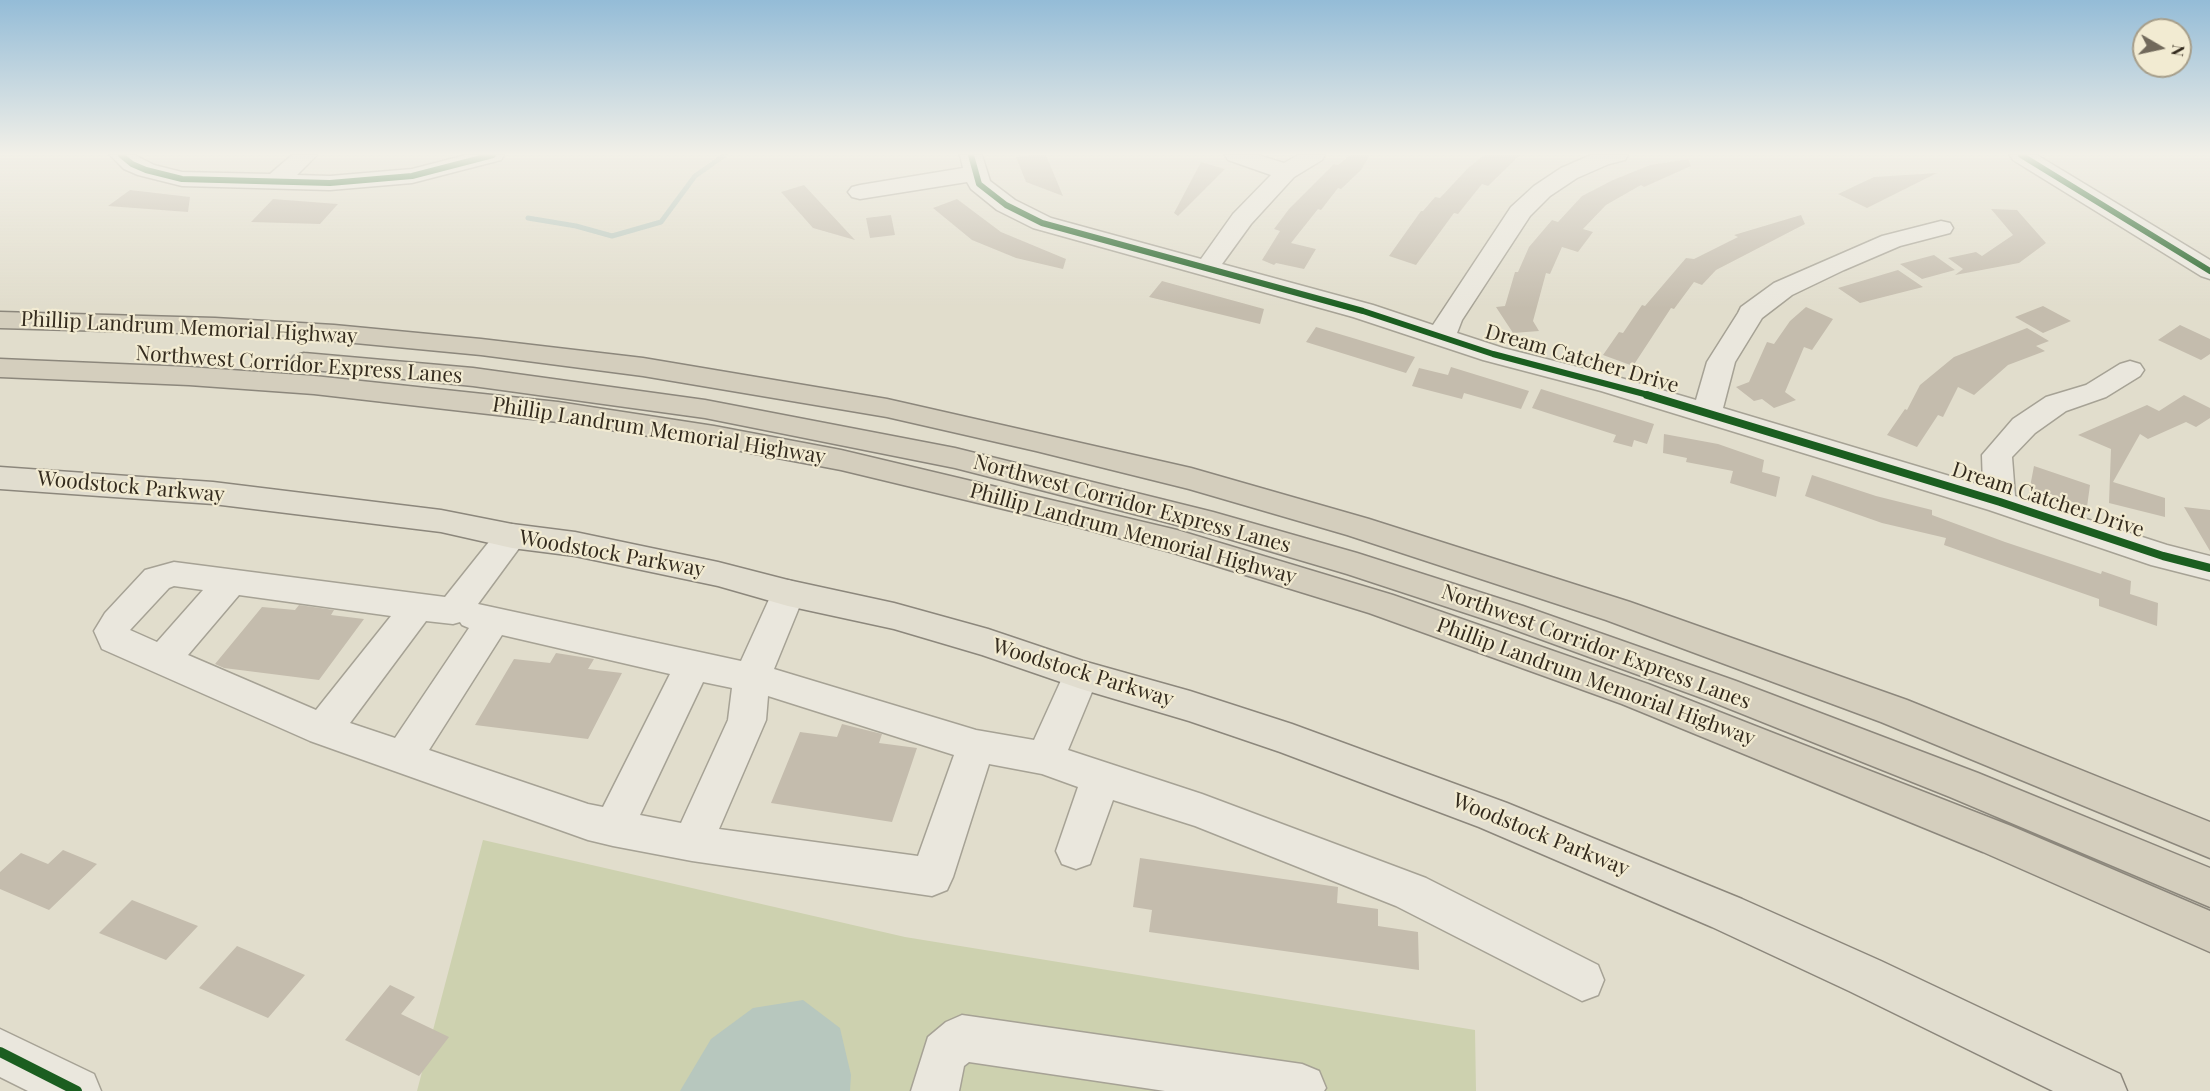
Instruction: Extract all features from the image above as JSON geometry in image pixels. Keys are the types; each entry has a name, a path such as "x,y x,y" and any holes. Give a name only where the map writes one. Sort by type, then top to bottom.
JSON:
{"highway":[{"name":"Phillip Landrum Memorial Highway","path":"0,320 215,326 334,333 481,347 643,367 762,386 887,408 1036,441 1191,479 1358,527 1618,610 1894,711 2210,840"},
{"name":"Northwest Corridor Express Lanes","path":"0,348 236,357 473,377 728,413 956,458 1082,488 1357,565 1522,619 1723,691 1964,785 2210,888"},
{"name":"Phillip Landrum Memorial Highway","path":"0,368 189,376 314,385 558,412 714,436 841,460 1074,515 1177,542 1381,604 1625,690 1975,830 2210,932"}],"main road":[{"name":"Woodstock Parkway","path":"0,478 147,487 441,521 718,574 788,593 894,616 988,643 1081,675 1190,706 1292,740 1596,856 1865,976 2103,1091"}],"street":[{"name":"Dream Catcher Drive","path":"1008,206 1042,223 1363,311 1493,354 1611,384 2000,502 2163,556 2210,568"},
{"path":"1206,269 1254,206"},
{"path":"1442,337 1449,320 1520,212 1526,206"},
{"path":"2104,206 2210,271"},
{"path":"1707,413 1721,362 1751,313 1783,289 1835,265 1891,241 1941,228"},
{"path":"2000,502 1996,455 2024,426 2056,404 2096,391 2130,370"},
{"path":"322,730 436,608 512,536"},
{"path":"976,746 932,877 692,843 588,822 322,730 115,639 112,631 117,622 157,579 174,574 436,608 773,683 976,746 1045,758 1100,779 1202,811 1411,892 1582,980"},
{"path":"162,660 232,581"},
{"path":"692,843 747,720 752,679 788,593"},
{"path":"404,757 494,620"},
{"path":"613,828 693,665"},
{"path":"1045,758 1081,675"},
{"path":"1076,851 1100,779"},
{"path":"935,1091 944,1053 962,1038 1302,1088"},
{"path":"0,1052 77,1091"}],"green space":[{"path":"483,840 905,937 1475,1030 1476,1091 417,1091"}],"shaded area":[{"path":"803,1000 840,1028 851,1075 850,1091 680,1091 711,1039 753,1008"}],"building":[{"path":"108,206 189,206 188,212"},
{"path":"266,206 336,206 320,224 251,222"},
{"path":"793,206 823,206 855,240 813,228"},
{"path":"966,206 1001,232 1066,259 1063,269 1016,258 972,240 933,208"},
{"path":"1178,206 1188,206 1178,216 1174,213"},
{"path":"1292,206 1324,206 1321,210 1318,209 1291,243 1316,249 1304,269 1276,263 1274,265 1262,260 1280,231 1274,229"},
{"path":"1427,206 1464,206 1458,214 1454,213 1416,265 1389,256 1421,211"},
{"path":"1573,206 1605,206 1583,229 1593,232 1578,252 1562,247 1550,274 1546,273 1533,321 1539,331 1513,333 1496,307 1505,306 1515,272 1518,272 1529,247 1552,220 1558,222"},
{"path":"1991,209 2017,210 2046,243 2019,263 1955,275 1963,269 1948,258 1976,252 1982,256 2013,235"},
{"path":"891,215 895,235 870,238 866,218"},
{"path":"1801,215 1805,224 1716,270 1702,285 1694,282 1674,309 1671,308 1633,366 1603,355 1619,332 1623,333 1642,305 1645,306 1686,258 1694,259 1738,237 1734,235"},
{"path":"1934,255 1955,270 1922,279 1900,264"},
{"path":"1898,270 1923,287 1860,303 1838,288"},
{"path":"1162,281 1264,309 1260,324 1149,297"},
{"path":"2043,306 2071,321 2043,333 2015,317"},
{"path":"1806,307 1833,319 1812,350 1804,347 1785,392 1796,400 1774,408 1762,399 1754,401 1736,387 1749,382 1767,342 1774,344 1790,321"},
{"path":"2180,325 2210,339 2210,354 2201,360 2158,340"},
{"path":"1316,327 1415,357 1406,373 1306,342"},
{"path":"2027,328 2049,341 2036,346 2045,351 2008,365 1974,395 1958,387 1943,417 1938,415 1917,447 1887,435 1905,409 1907,410 1920,385 1954,357"},
{"path":"1451,367 1529,391 1521,409 1464,393 1462,399 1412,386 1419,368 1448,375"},
{"path":"1541,389 1654,424 1647,444 1634,440 1632,447 1613,442 1616,435 1532,408"},
{"path":"2184,395 2210,408 2210,418 2196,427 2186,422 2148,439 2140,434 2113,482 2165,498 2165,517 2109,503 2111,449 2078,435 2147,405 2159,411"},
{"path":"1664,434 1718,444 1764,460 1762,472 1780,477 1776,497 1730,483 1733,471 1686,462 1687,458 1663,453"},
{"path":"2034,466 2090,485 2087,507 2030,487"},
{"path":"1812,475 1876,496 1932,510 1932,515 2005,542 2101,574 2102,571 2131,581 2130,594 2158,603 2157,626 2099,606 2099,599 1944,545 1946,538 1882,523 1805,496"},
{"path":"2184,507 2210,510 2210,551"},
{"path":"299,605 334,610 331,615 364,619 319,680 224,668 215,664 262,607 295,610"},
{"path":"556,653 594,659 588,669 622,673 588,739 475,725 514,659 550,663"},
{"path":"842,724 882,734 879,743 917,748 892,822 771,803 800,732 837,737"},
{"path":"63,850 97,864 49,910 0,889 0,872 21,853 48,864"},
{"path":"1140,858 1338,887 1337,903 1378,909 1378,926 1418,932 1419,970 1149,932 1152,910 1133,907"},
{"path":"132,900 198,926 166,960 99,933"},
{"path":"237,946 305,975 268,1018 199,988"},
{"path":"390,985 415,997 401,1014 449,1037 419,1076 345,1040"}],"waterway":[{"path":"528,218 576,226 612,236 661,222 673,206"}],"cycle path":[{"path":"1008,206 1042,223 1363,311 1493,354 1611,384 2000,502 2163,556 2210,568"},
{"path":"2104,206 2210,271"},
{"path":"0,1052 77,1091"}]}
